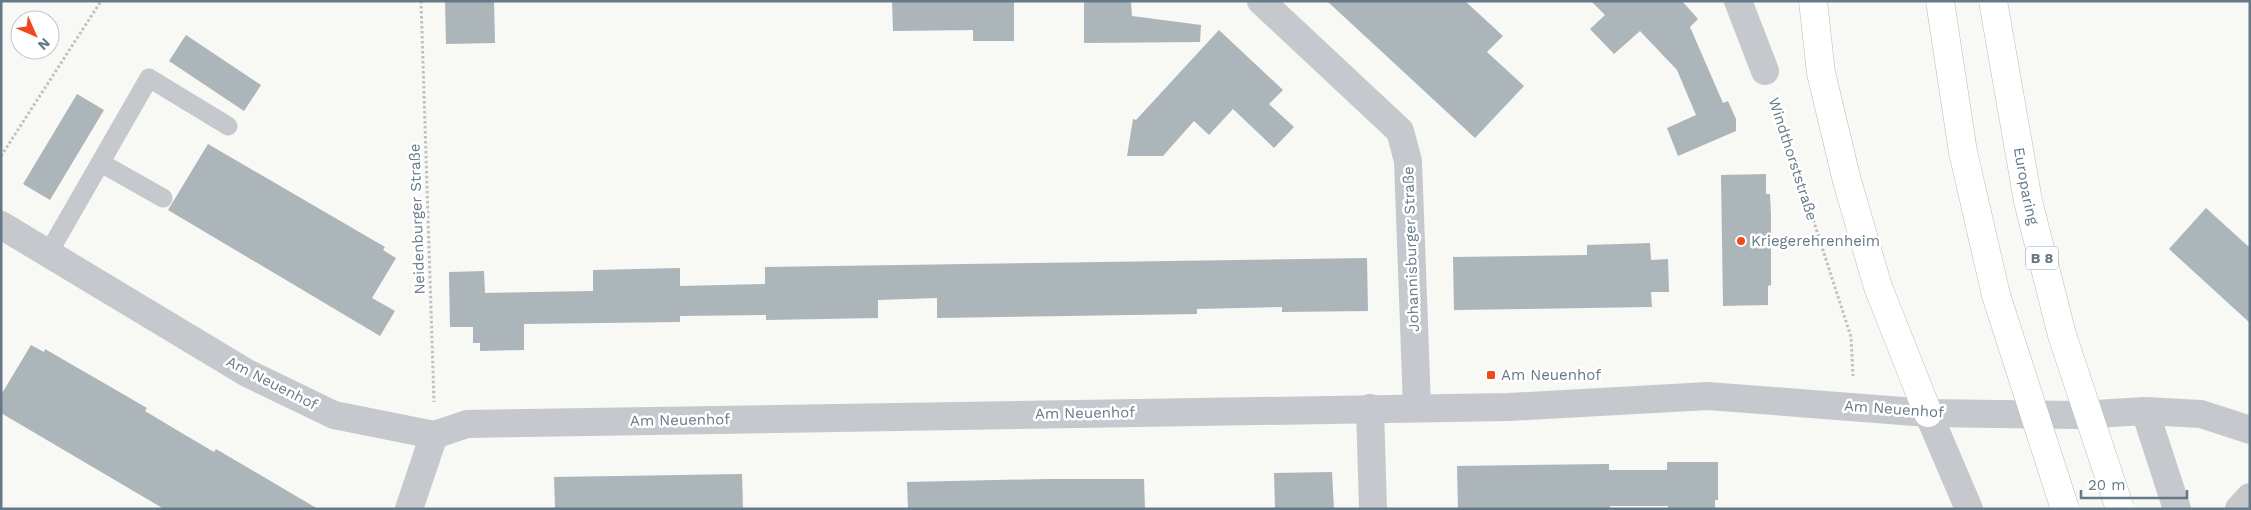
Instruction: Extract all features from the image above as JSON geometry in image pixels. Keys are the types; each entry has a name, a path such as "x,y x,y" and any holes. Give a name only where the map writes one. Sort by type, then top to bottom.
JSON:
{"highway":[{"path":"1813,1 1821,73 1847,181 1878,287 1928,413"},
{"path":"1940,1 1964,152 1996,295 2065,509"},
{"name":"Europaring","path":"1993,1 2030,211 2062,335 2120,509"}],"street":[{"name":"Johannisburger Straße","path":"1261,1 1400,131 1408,161 1417,407"},
{"path":"1738,1 1765,71"},
{"name":"Am Neuenhof","path":"1,225 49,252 247,373 334,415 434,435 468,424 1417,407 1509,407 1708,396 1928,413 2078,415 2145,410 2201,414 2250,430"},
{"path":"1370,408 1373,509"},
{"path":"2145,410 2178,509"},
{"path":"1928,413 1969,509"},
{"path":"410,509 434,435"},
{"path":"2239,509 2250,497"}],"lane":[{"path":"49,252 149,78 228,126"},
{"path":"101,163 163,198"}],"path":[{"path":"1,156 101,1"},
{"name":"Neidenburger Straße","path":"421,1 434,435"},
{"name":"Windthorststraße","path":"1765,71 1851,337 1854,406"}],"building":[{"path":"445,1 494,1 495,43 446,44"},
{"path":"892,1 1014,1 1014,41 973,41 973,30 893,31"},
{"path":"1084,1 1131,1 1132,16 1201,25 1200,42 1084,43"},
{"path":"1327,1 1465,1 1503,36 1487,52 1524,86 1475,138"},
{"path":"1591,1 1682,1 1698,19 1690,27 1723,103 1728,101 1736,119 1736,131 1678,156 1667,128 1696,115 1677,70 1640,31 1614,54 1590,29 1605,15"},
{"path":"1219,30 1283,90 1269,104 1294,127 1274,148 1233,109 1209,135 1194,121 1163,156 1127,156 1133,119 1136,120"},
{"path":"186,35 261,85 244,111 169,61"},
{"path":"77,94 104,110 50,200 23,184"},
{"path":"208,144 385,247 383,250 396,258 372,298 395,311 380,336 168,210"},
{"path":"1766,174 1766,194 1770,194 1771,215 1771,285 1768,286 1768,305 1723,306 1721,175"},
{"path":"2206,208 2250,248 2250,323 2169,249"},
{"path":"1650,243 1651,260 1668,259 1669,292 1651,292 1652,307 1454,310 1453,257 1587,255 1587,245"},
{"path":"1367,258 1368,311 1282,312 1282,307 1197,309 1197,314 937,318 937,298 878,300 878,318 766,320 766,315 680,316 680,322 524,324 524,350 480,351 480,343 473,343 473,327 450,327 449,272 484,271 485,293 593,291 593,270 680,268 680,286 765,284 765,267"},
{"path":"31,345 44,352 45,349 147,408 145,411 214,452 216,449 318,509 164,509 1,413 1,395"},
{"path":"1667,462 1718,462 1718,500 1715,500 1715,509 1668,509 1668,506 1610,506 1610,509 1458,509 1457,466 1609,464 1609,470 1667,470"},
{"path":"1332,472 1334,509 1275,509 1274,473"},
{"path":"742,474 743,509 555,509 554,477"},
{"path":"1144,479 1145,509 908,509 907,482"}],"place":[{"name":"Kriegerehrenheim","path":"1741,241"},
{"name":"Am Neuenhof","path":"1491,375"}]}
